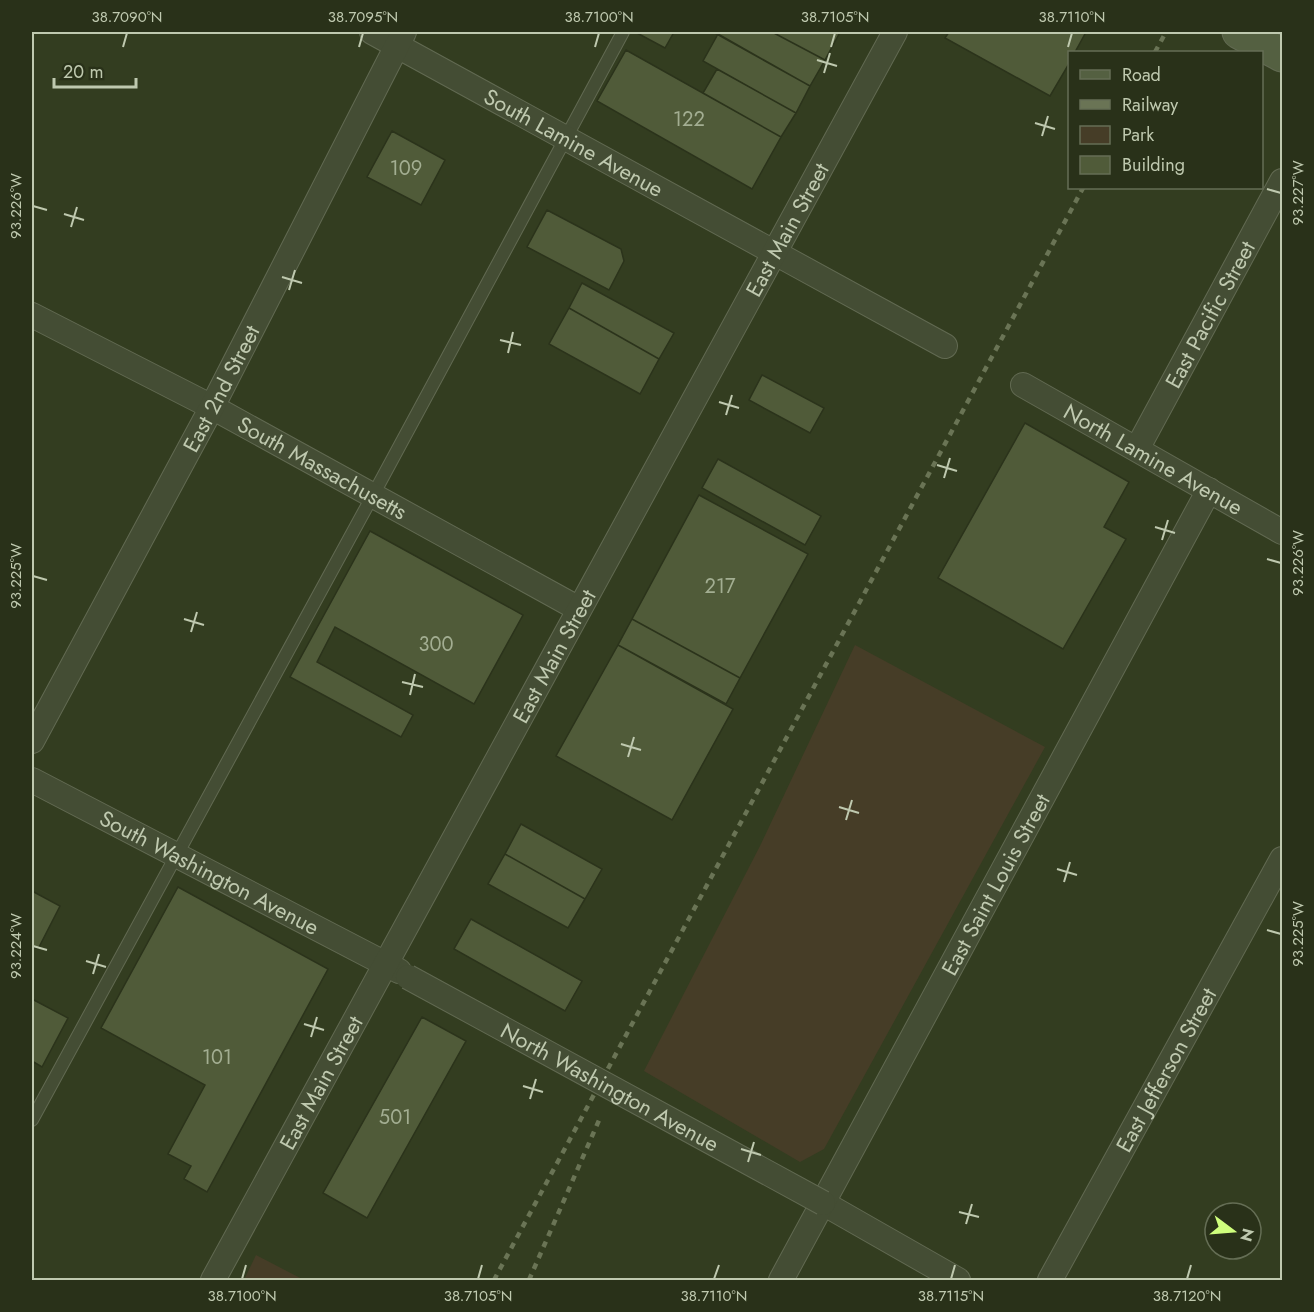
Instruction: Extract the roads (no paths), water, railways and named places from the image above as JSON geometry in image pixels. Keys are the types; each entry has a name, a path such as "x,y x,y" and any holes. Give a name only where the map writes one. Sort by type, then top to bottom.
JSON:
{"main road":[{"path":"1239,32 1282,55"}],"street":[{"name":"South Lamine Avenue","path":"372,32 400,38 566,137 774,253"},
{"name":"East Main Street","path":"213,1281 895,32"},
{"name":"East 2nd Street","path":"32,741 212,407 400,38"},
{"name":"East Pacific Street","path":"1137,449 1282,181"},
{"path":"774,253 945,346"},
{"name":"South Massachusetts","path":"32,315 212,407 579,609"},
{"name":"North Lamine Avenue","path":"1023,385 1282,532"},
{"name":"East Saint Louis Street","path":"781,1281 1209,490"},
{"name":"South Washington Avenue","path":"32,780 386,963"},
{"name":"East Jefferson Street","path":"1050,1281 1282,859"},
{"name":"North Washington Avenue","path":"386,963 823,1203 958,1281"}],"lane":[{"path":"32,1120 623,32"}],"railway":[{"path":"1156,51 1166,32"},
{"path":"494,1280 1082,189"},
{"path":"529,1280 600,1118"}]}
